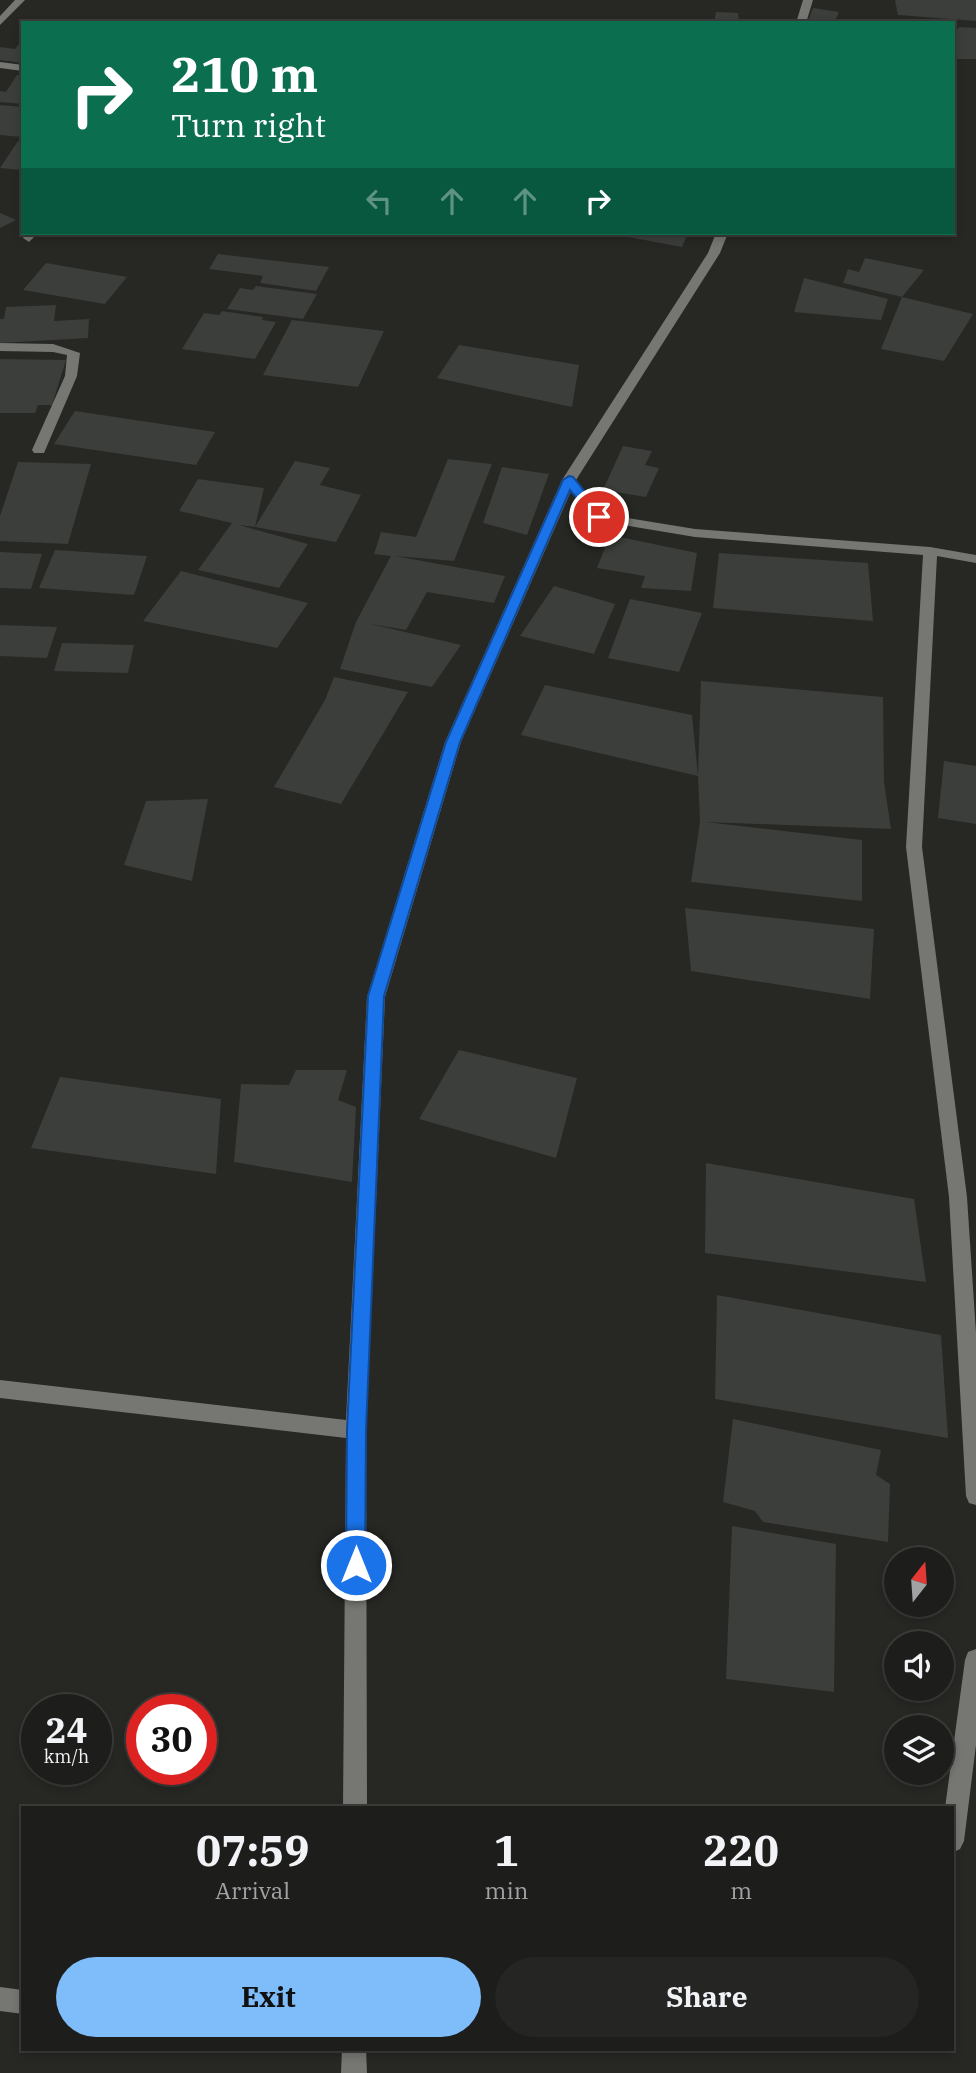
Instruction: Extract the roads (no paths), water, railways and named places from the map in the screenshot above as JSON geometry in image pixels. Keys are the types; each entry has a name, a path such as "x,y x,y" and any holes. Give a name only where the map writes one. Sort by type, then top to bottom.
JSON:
{"street":[{"path":"0,22 20,0"},
{"path":"802,21 808,0"},
{"path":"0,65 21,68"},
{"path":"355,1806 356,1430 376,996 453,742 569,480 714,253 721,235"},
{"path":"0,347 53,348 74,353 71,376 39,450"},
{"path":"569,480 599,517 695,533 930,551 976,559"},
{"path":"930,551 914,847 958,1197 976,1496"},
{"path":"0,1389 356,1430"},
{"path":"954,1826 976,1660"},
{"path":"0,1999 21,2001"},
{"path":"354,2051 354,2073"}]}
